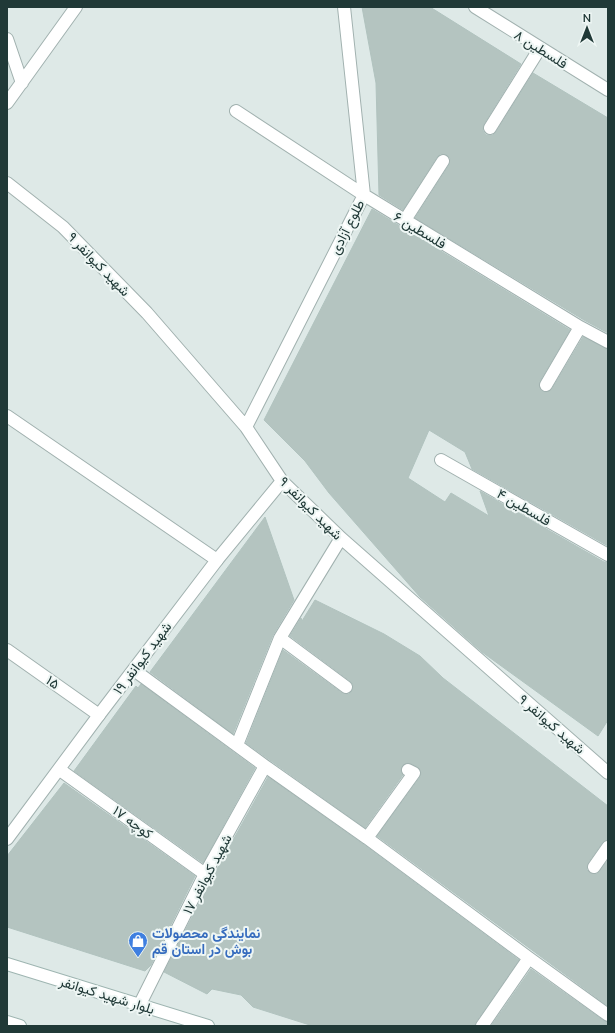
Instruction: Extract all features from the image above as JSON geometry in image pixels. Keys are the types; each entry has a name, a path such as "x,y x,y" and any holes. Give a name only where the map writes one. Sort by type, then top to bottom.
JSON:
{"street":[{"path":"7,103 76,7"},
{"name":"طلوع آزادی","path":"246,427 364,196 344,7"},
{"name":"فلسطین ۸","path":"475,7 608,90"},
{"path":"7,39 22,83"},
{"path":"490,128 540,48"},
{"name":"فلسطین ۶","path":"236,111 364,196 580,327 608,342"},
{"path":"405,220 443,160"},
{"name":"شهید کیوانفر ۹","path":"7,183 64,227 136,301 246,427 282,481 341,538 608,773"},
{"path":"546,385 580,327"},
{"path":"7,416 217,560"},
{"name":"فلسطین ۴","path":"441,460 608,555"},
{"name":"شهید کیوانفر ۱۹","path":"7,839 217,560 282,481"},
{"path":"237,745 280,638 341,538"},
{"path":"280,638 346,687"},
{"name":"۱۵","path":"7,650 99,715"},
{"path":"134,670 265,766 367,838 608,1015"},
{"name":"شهید کیوانفر ۱۷","path":"140,1004 206,874 265,766"},
{"name":"کوچه ۱۷","path":"60,770 206,874"},
{"path":"367,838 414,773 408,770"},
{"path":"594,867 608,847"},
{"path":"482,1026 529,958"},
{"name":"بلوار شهید کیوانفر","path":"7,964 208,1026"},
{"path":"7,1022 20,1026"}],"building":[{"path":"362,7 430,7 521,64 484,124 483,131 486,135 493,135 496,132 533,73 608,118 608,333 415,218 449,165 450,158 447,155 440,154 437,157 403,210 379,195 376,83"},
{"path":"372,209 570,330 540,381 539,385 542,391 546,392 552,389 583,337 608,349 608,546 472,469 465,452 429,430 408,478 445,502 451,493 489,516 480,491 604,562 608,562 608,720 598,736 482,652 420,597 329,493 305,461 264,420"},
{"path":"265,517 294,600 273,635 233,734 150,672"},
{"path":"315,600 384,634 420,656 443,678 608,806 608,840 602,843 588,863 587,870 590,873 597,874 608,860 608,1006 377,836 420,777 421,773 418,767 408,763 402,766 401,771 403,775 365,828 246,743 283,650 342,693 349,694 352,691 353,684 350,681 290,636 301,618 302,621"},
{"path":"141,684 255,768 203,863 74,771 136,686 138,688"},
{"path":"268,777 363,844 519,960 476,1022 475,1026 313,1026 253,1007 241,995 212,989 207,994 164,972 212,878"},
{"path":"64,783 195,876 151,965 145,971 7,927 7,856"},
{"path":"531,969 604,1021 608,1022 608,1026 491,1026"}],"place":[{"name":"نمایندگی محصولات بوش در استان قم","path":"138,958"}]}
